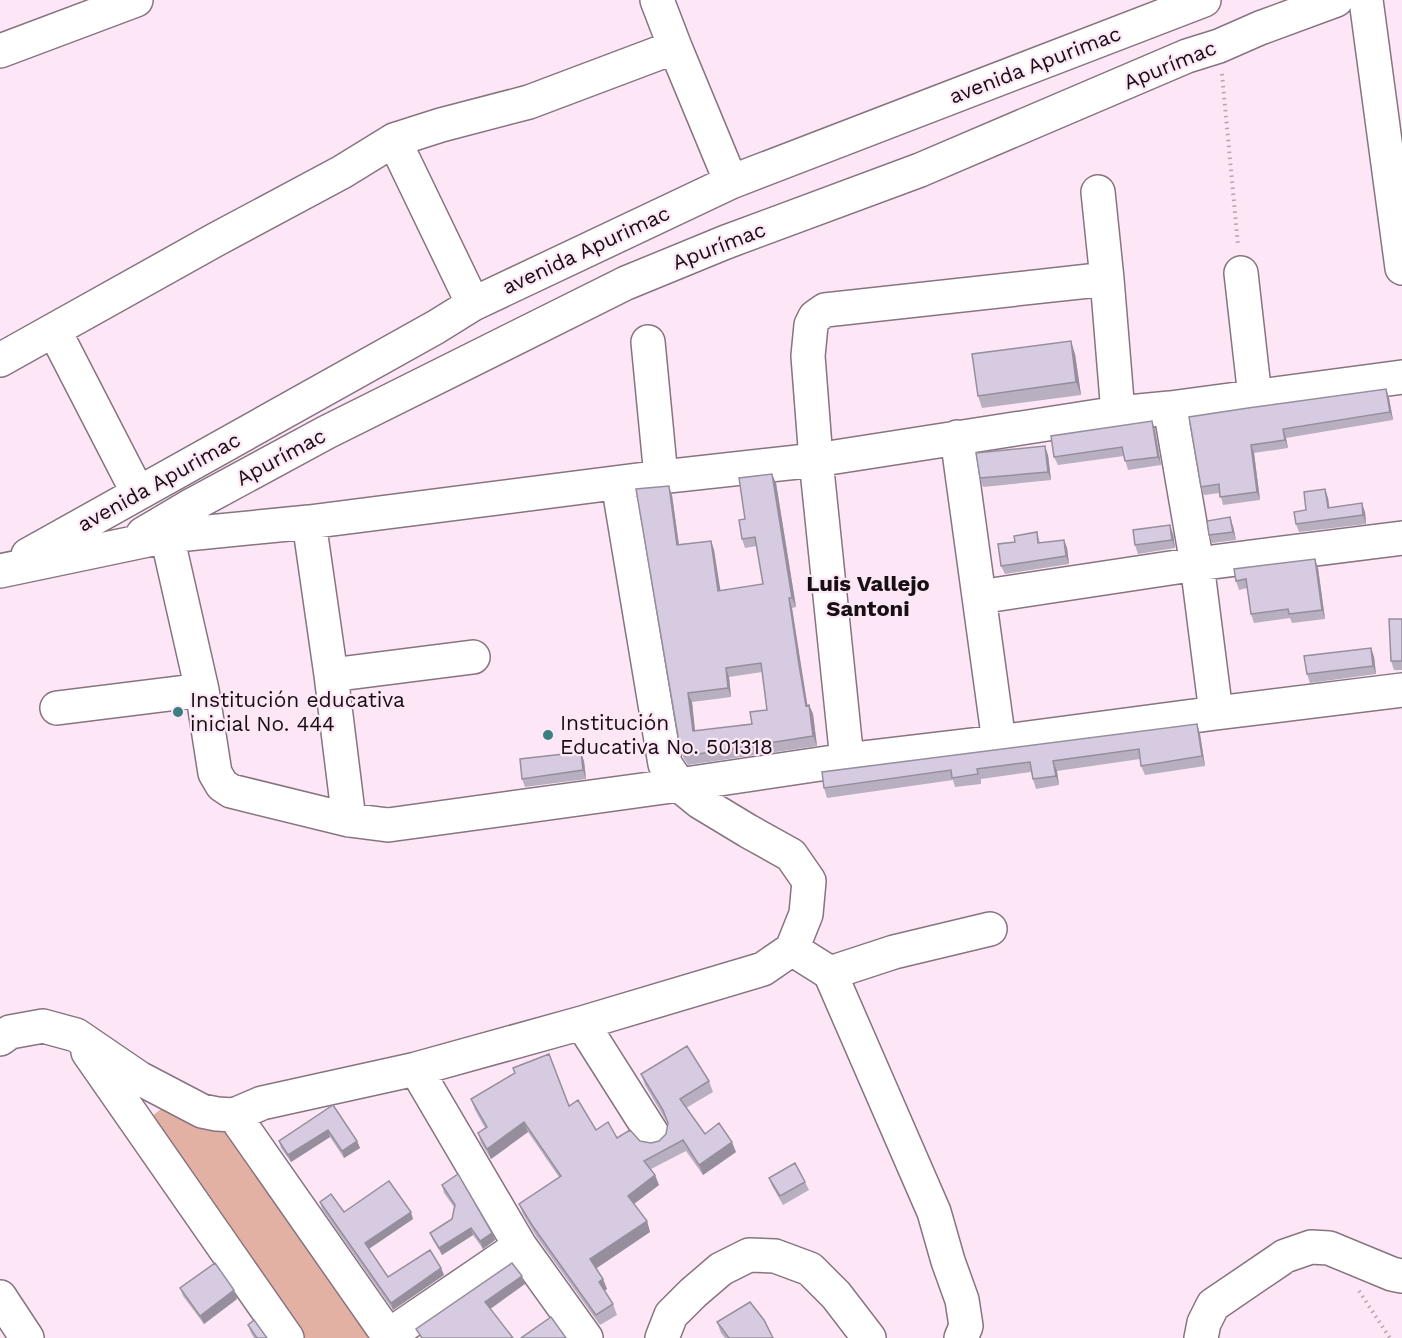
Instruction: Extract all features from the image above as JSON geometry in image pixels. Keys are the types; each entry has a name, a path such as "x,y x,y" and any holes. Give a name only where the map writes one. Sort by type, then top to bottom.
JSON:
{"street":[{"path":"0,51 136,0"},
{"path":"657,0 731,182"},
{"name":"avenida Apurimac","path":"0,571 436,327 472,304 731,182 1204,0"},
{"name":"Apurímac","path":"126,544 192,505 327,432 626,283 726,242 920,170 1187,56 1219,46 1260,27 1336,0"},
{"path":"1366,0 1402,268"},
{"path":"0,360 342,172 394,140 529,102 675,47"},
{"path":"394,140 472,304"},
{"path":"1098,192 1118,413"},
{"path":"1241,273 1255,397"},
{"path":"847,760 816,460 808,356 811,325 815,317 825,310 1107,279"},
{"path":"54,330 138,493"},
{"path":"648,342 661,477"},
{"name":"Apurímac","path":"0,571 167,536 309,522 661,477 816,460 1118,413 1402,377"},
{"path":"1170,408 1197,564 1215,713"},
{"path":"957,437 999,742"},
{"path":"0,1039 10,1032 43,1026 76,1035 139,1078 202,1111 234,1115 262,1103 416,1069 582,1023 763,969 792,949 806,914 808,881 791,855 700,802 679,785 665,764 618,483"},
{"path":"309,522 349,820"},
{"path":"167,536 201,690 215,773 222,785 231,791 349,820 388,825 847,760 1402,690"},
{"path":"979,597 1197,564 1402,538"},
{"path":"331,675 473,657"},
{"path":"57,708 201,690"},
{"path":"830,974 894,952 990,929"},
{"path":"792,949 830,974 934,1212 962,1300 966,1326 961,1338"},
{"path":"582,1023 653,1135"},
{"path":"76,1035 288,1338"},
{"path":"416,1069 520,1246 586,1338"},
{"path":"234,1115 389,1337 520,1246"},
{"path":"1201,1338 1204,1323 1213,1305 1285,1256 1311,1248 1329,1248 1402,1276"},
{"path":"662,1338 671,1315 693,1293 721,1269 749,1255 775,1256 810,1269 836,1295 869,1338"},
{"path":"0,1296 27,1338"}],"path":[{"path":"1219,46 1241,273"}],"shaded area":[{"path":"161,1109 194,1124 224,1127 375,1338 297,1338 147,1120"}],"building":[{"path":"1071,341 1076,382 978,396 972,354"},
{"path":"1386,389 1390,412 1283,429 1285,440 1251,445 1257,492 1220,497 1219,484 1201,487 1189,417"},
{"path":"1152,421 1158,457 1125,461 1122,447 1054,457 1051,436"},
{"path":"1045,446 1048,472 980,478 976,453"},
{"path":"772,474 792,598 789,598 799,665 806,706 809,705 813,736 685,756 680,748 636,489 669,486 677,545 711,541 718,591 763,584 755,537 742,539 739,520 745,519 739,478","holes":["761,663 767,710 750,712 752,724 693,731 688,693 728,688 726,668"]},
{"path":"1325,489 1328,508 1362,503 1363,515 1296,524 1294,512 1306,510 1304,492"},
{"path":"1230,517 1233,532 1209,535 1207,521"},
{"path":"1170,525 1172,540 1135,545 1133,530"},
{"path":"1037,532 1038,543 1064,540 1066,556 1001,566 998,544 1015,542 1014,536"},
{"path":"1315,559 1322,610 1289,614 1288,609 1251,614 1246,579 1236,581 1234,569"},
{"path":"1389,619 1402,619 1402,661 1391,661"},
{"path":"1371,648 1373,666 1307,674 1304,656"},
{"path":"1197,724 1202,756 1141,766 1139,749 1053,761 1056,776 1033,779 1030,762 977,769 978,774 952,778 951,770 824,788 822,772"},
{"path":"581,752 583,770 522,779 520,759"},
{"path":"687,1046 709,1081 680,1099 705,1134 719,1123 732,1142 699,1165 683,1140 644,1161 655,1175 628,1196 647,1221 590,1259 603,1279 599,1282 613,1304 596,1315 519,1204 561,1176 524,1122 487,1149 478,1133 487,1127 471,1099 515,1073 513,1068 549,1054 569,1106 578,1100 596,1130 608,1122 617,1138 630,1130 640,1141 651,1143 659,1141 666,1134 668,1123 663,1110 641,1074"},
{"path":"333,1105 357,1141 342,1151 328,1130 288,1155 279,1141"},
{"path":"795,1163 805,1182 780,1196 769,1178"},
{"path":"458,1174 492,1233 480,1241 471,1228 439,1248 430,1233 452,1219 455,1205 442,1185"},
{"path":"389,1181 411,1212 365,1243 388,1277 430,1250 441,1268 391,1303 320,1202 331,1194 344,1212"},
{"path":"215,1263 234,1290 200,1316 180,1288"},
{"path":"512,1263 522,1276 485,1302 513,1338 422,1338 416,1329"},
{"path":"750,1302 764,1320 773,1338 729,1338 717,1322"},
{"path":"551,1317 566,1338 521,1338"},
{"path":"254,1320 267,1338 257,1338 248,1325"}],"place":[{"name":"Institución educativa inicial No. 444","path":"178,712"},
{"name":"Institución Educativa No. 501318","path":"548,735"}],"district":[{"name":"Luis Vallejo Santoni","path":"868,596"}]}
